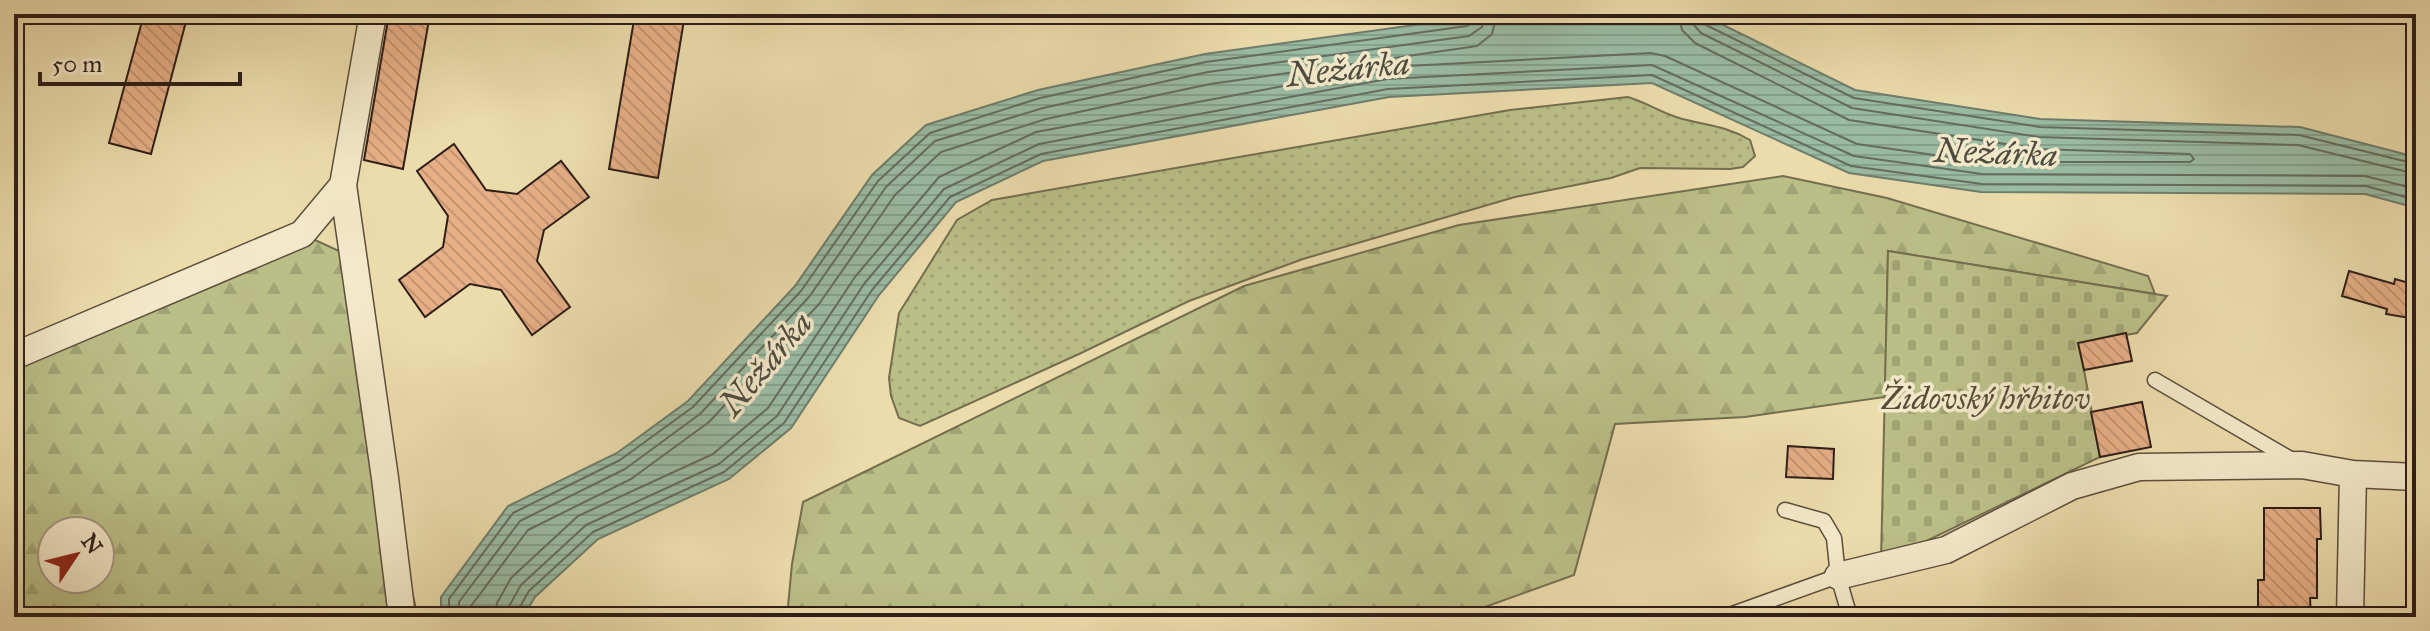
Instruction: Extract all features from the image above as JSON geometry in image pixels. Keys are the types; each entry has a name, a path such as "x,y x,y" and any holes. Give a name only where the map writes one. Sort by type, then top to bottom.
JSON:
{"street":[{"path":"373,14 343,185 402,617"},
{"path":"20,350 302,234 343,185"},
{"path":"1838,576 1946,550 2072,486 2139,467 2302,465 2353,474 2416,477"},
{"path":"2350,617 2353,474"}],"lane":[{"path":"2155,380 2302,465"},
{"path":"1785,510 1824,521 1834,538 1838,576 1850,617"},
{"path":"1724,617 1838,576"}],"green space":[{"path":"1628,97 1676,117 1740,135 1750,140 1755,156 1743,167 1730,169 1640,168 1611,178 1515,197 1303,259 1189,301 920,426 899,418 891,396 889,378 899,313 957,220 992,200 1510,110"},
{"path":"1783,176 1887,198 2148,276 2155,294 1888,251 1885,397 1745,417 1615,424 1574,575 1457,617 787,617 803,502 1244,286 1459,225"},
{"path":"302,234 352,257 385,478 418,617 14,617 14,356"},
{"name":"Židovský hřbitov","path":"1888,251 2167,296 2137,333 2079,343 2100,457 1883,562 1881,561"}],"water":[{"name":"Nežárka","path":"1494,14 1701,14 1855,90 2040,119 2300,127 2416,157 2416,208 2365,194 1981,192 1849,173 1652,83 1389,97 1043,161 956,202 879,295 791,428 729,479 598,539 535,597 523,617 441,617 441,597 508,506 617,453 688,401 795,286 872,175 926,125 1038,90 1205,54"}],"building":[{"path":"144,14 188,14 151,154 109,143"},
{"path":"389,14 430,14 403,169 364,160"},
{"path":"635,14 685,14 658,178 609,169"},
{"path":"454,144 486,190 517,194 561,161 589,197 544,230 537,261 570,307 532,335 501,290 470,284 425,317 399,280 443,247 448,216 417,171"},
{"path":"2349,271 2394,284 2395,279 2416,285 2416,319 2386,314 2387,309 2342,296"},
{"path":"2126,333 2132,361 2084,370 2078,343"},
{"path":"2142,402 2151,447 2100,457 2091,412"},
{"path":"1788,446 1834,449 1833,479 1786,477"},
{"path":"2264,508 2320,508 2317,598 2310,598 2311,617 2258,617 2258,580 2264,580"}]}
